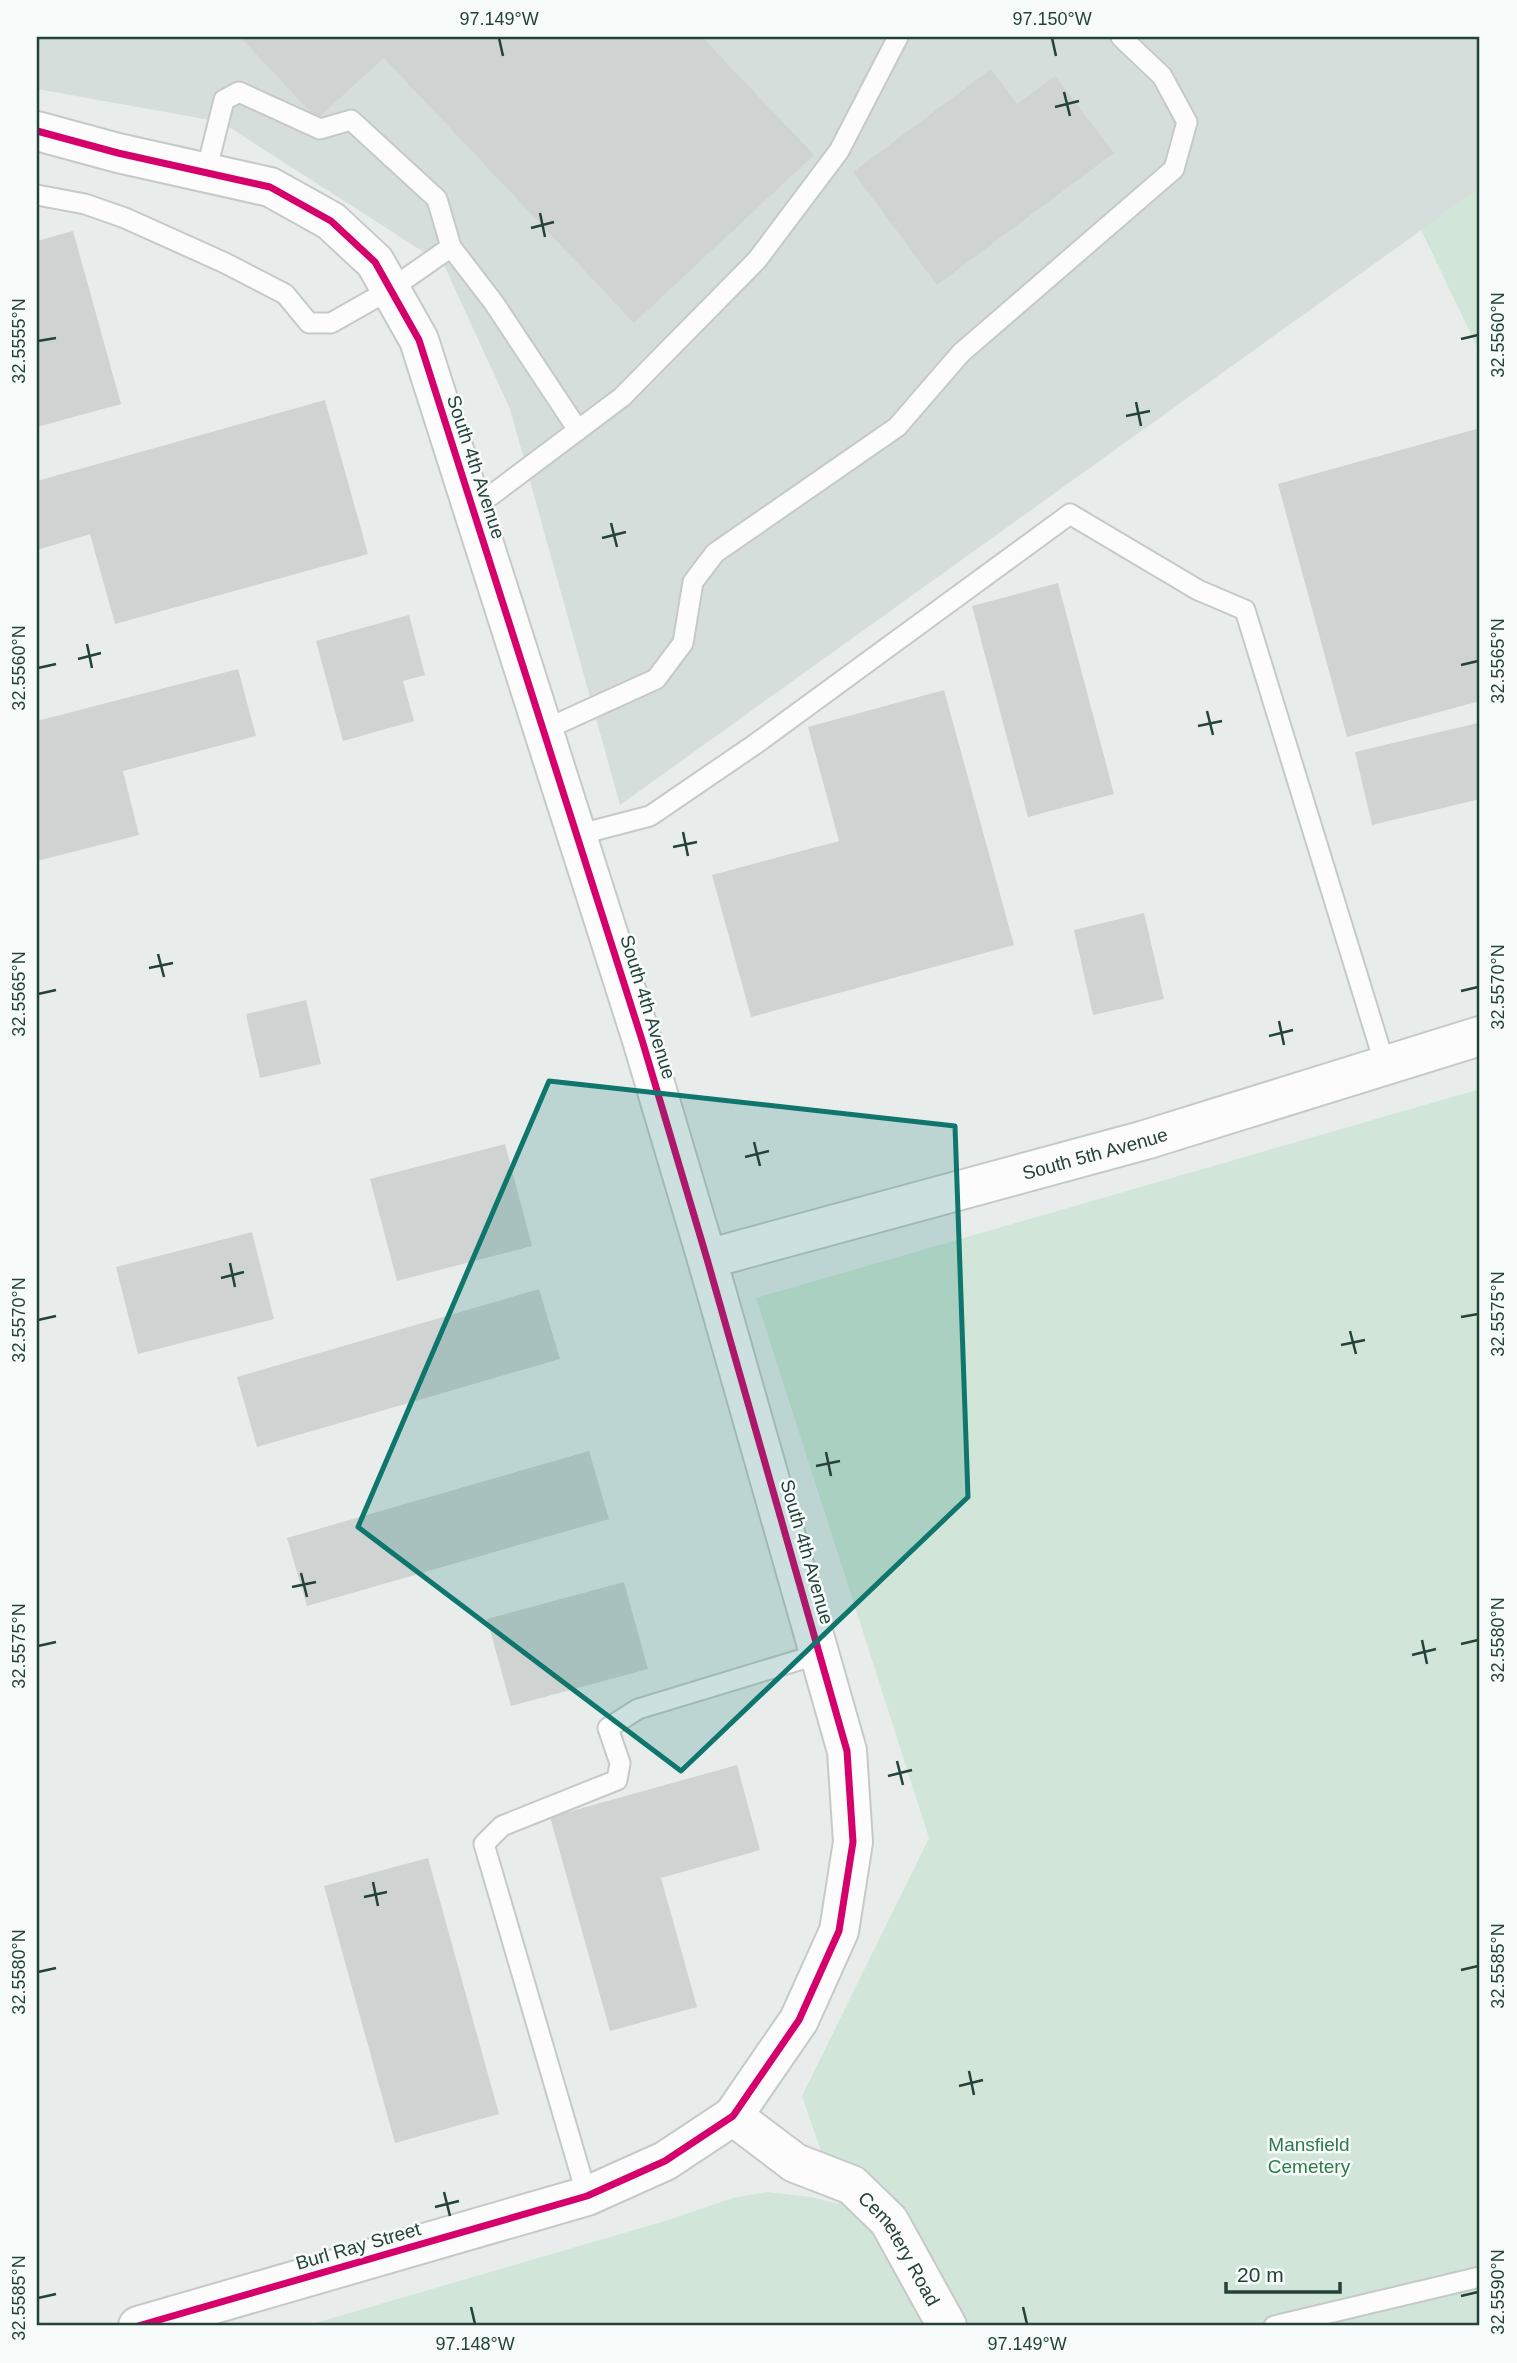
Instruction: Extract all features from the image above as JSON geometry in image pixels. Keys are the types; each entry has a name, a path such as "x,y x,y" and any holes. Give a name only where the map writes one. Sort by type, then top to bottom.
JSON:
{"street":[{"name":"South 4th Avenue","path":"37,131 118,153 270,187 331,221 375,262 419,340 642,1040 847,1751 853,1842 839,1931 799,2020 733,2116"},
{"name":"South 5th Avenue","path":"707,1259 1145,1140 1480,1035"},
{"name":"Burl Ray Street","path":"138,2326 587,2196 665,2161 733,2116"},
{"name":"Cemetery Road","path":"733,2116 795,2163 852,2185 889,2221 947,2326"}],"lane":[{"path":"473,509 622,397 757,260 839,151 898,37"},
{"path":"544,730 656,679 683,643 693,582 715,553 897,427 961,353 1174,169 1187,122 1162,76 1121,37"},
{"path":"206,172 224,100 239,92 320,129 351,120 436,199 451,247 494,303 578,430"},
{"path":"37,195 85,204 125,218 225,262 285,294 309,323 331,323 391,289 451,247"},
{"path":"577,835 650,816 754,745 1070,514 1198,590 1245,610 1385,1065"},
{"path":"587,2196 484,1844 502,1826 617,1780 620,1763 608,1728 638,1709 819,1654"},
{"path":"1274,2326 1480,2277"}],"highlighted area":[{"path":"549,1081 955,1126 968,1497 681,1771 358,1527"}],"shaded area":[{"path":"37,37 1480,37 1480,188 620,805 510,409 444,265 221,122 37,89"}],"green space":[{"path":"1480,188 1480,353 1421,230"},
{"name":"Mansfield Cemetery","path":"1480,1089 1480,2326 305,2326 665,2221 733,2198 767,2192 811,2197 839,2204 802,2096 929,1838 756,1298"}],"building":[{"path":"240,37 702,37 814,155 634,323 384,58 317,119"},
{"path":"991,69 1017,104 1055,76 1114,153 937,285 853,172"},
{"path":"73,231 121,404 37,427 37,241"},
{"path":"325,400 368,554 115,624 90,534 37,550 37,481"},
{"path":"1480,428 1480,701 1347,737 1278,484"},
{"path":"1058,583 1114,794 1028,817 972,606"},
{"path":"409,615 425,675 403,681 414,721 343,741 316,641"},
{"path":"238,669 256,736 123,771 139,835 37,861 37,721"},
{"path":"944,690 1014,945 751,1017 712,875 839,841 808,727"},
{"path":"1478,723 1480,799 1372,825 1355,752"},
{"path":"1144,913 1164,999 1093,1015 1074,930"},
{"path":"306,1000 321,1064 260,1078 246,1014"},
{"path":"505,1144 532,1246 397,1281 370,1179"},
{"path":"252,1232 274,1319 138,1354 116,1267"},
{"path":"539,1289 560,1359 257,1447 237,1377"},
{"path":"589,1451 609,1519 307,1606 287,1538"},
{"path":"624,1582 648,1669 511,1706 487,1619"},
{"path":"737,1765 760,1850 661,1878 697,2007 610,2031 550,1817"},
{"path":"428,1858 499,2114 395,2143 324,1886"}],"cycle path":[{"path":"37,131 118,153 270,187 331,221 375,262 419,340 642,1040 707,1259 847,1751 853,1842 839,1931 799,2020 733,2116 665,2161 587,2196 138,2326"}]}
